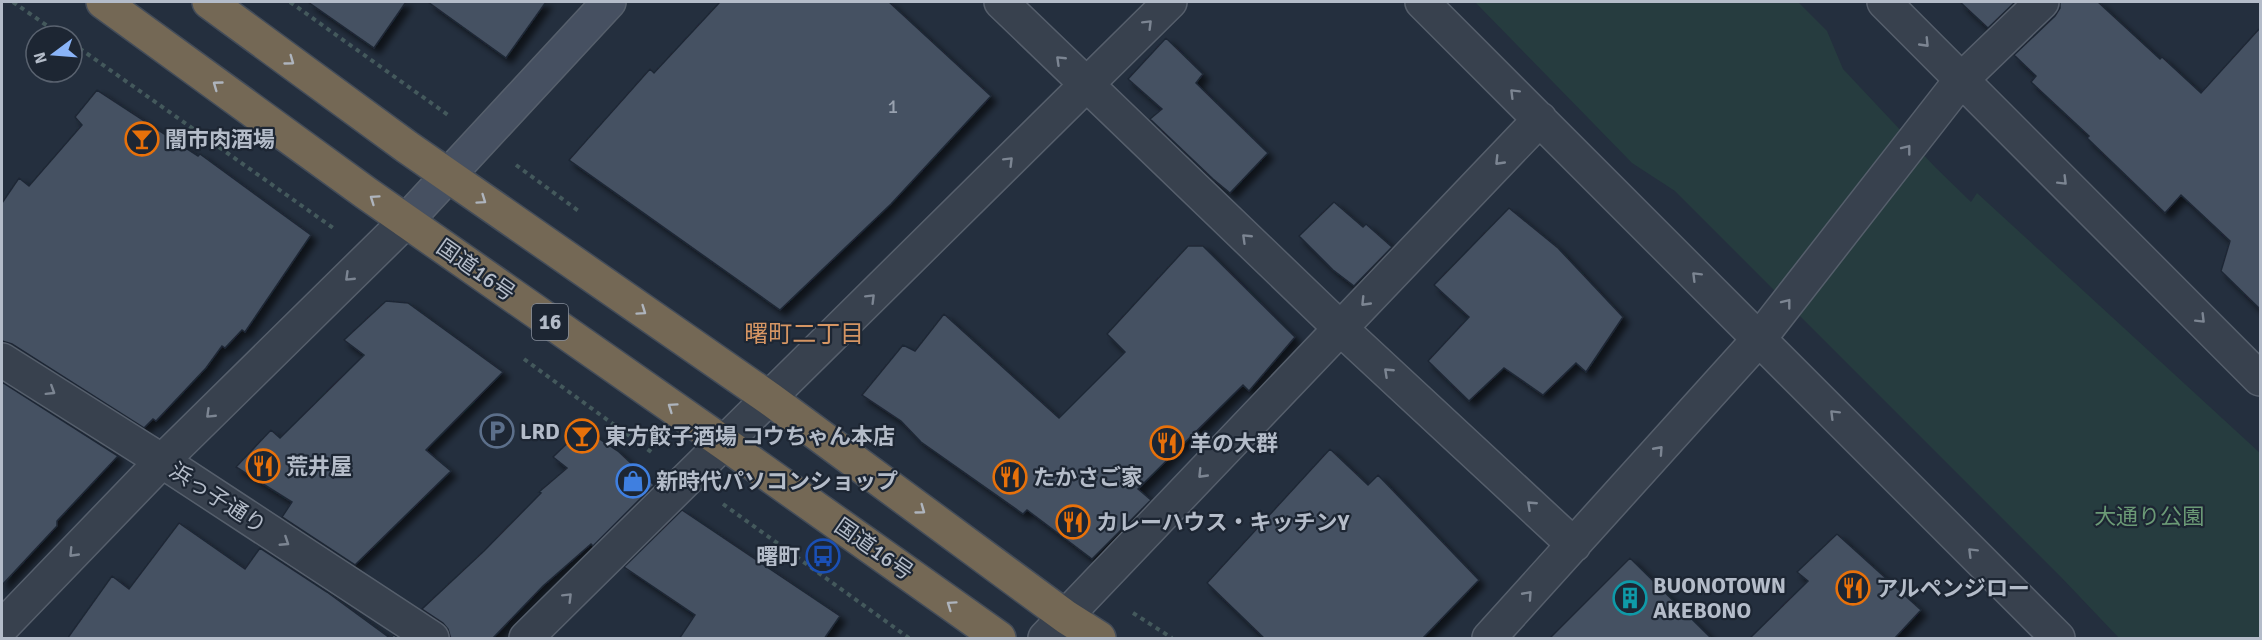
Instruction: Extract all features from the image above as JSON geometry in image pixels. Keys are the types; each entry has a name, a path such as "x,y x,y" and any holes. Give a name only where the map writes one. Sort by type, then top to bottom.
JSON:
{"highway":[{"name":"国道16号","path":"103,2 406,222 724,443 999,639"},
{"path":"209,2 448,176 770,399 1056,628 1098,639"}],"street":[{"path":"2,627 162,461 406,222 609,2"},
{"path":"1001,2 1340,328 1574,544"},
{"path":"526,639 1170,2"},
{"path":"1422,2 2058,639"},
{"path":"1884,2 2260,379"},
{"path":"1489,639 1759,339 1961,80 2042,2"},
{"path":"1056,628 1540,119"},
{"name":"浜っ子通り","path":"2,360 162,461 432,639"}],"path":[{"path":"13,2 45,24"},
{"path":"290,2 453,119"},
{"path":"84,51 336,229 338,240"},
{"path":"523,358 909,639"}],"green space":[{"name":"大通り公園","path":"1475,2 1798,2 1827,31 1843,69 1935,167 1971,202 1977,193 2260,453 2260,638 2119,638 2061,577 1675,191 1632,163"}],"building":[{"path":"308,2 406,2 374,48"},
{"path":"428,2 546,2 506,58"},
{"path":"720,2 889,2 991,96 891,204 780,310 569,160 650,69 654,73"},
{"path":"1960,2 2015,2 1988,28"},
{"path":"2060,2 2098,2 2201,93 2260,28 2260,309 2221,271 2230,241 2181,195 2165,213 2087,138 2089,136 2031,82 2036,76 2014,55 2055,16 2060,8"},
{"path":"1166,38 1203,74 1196,83 1268,153 1230,193 1150,119 1162,109 1128,79"},
{"path":"97,90 198,156 200,154 311,235 245,332 242,330 225,348 222,346 206,368 156,421 153,419 144,428 12,344 2,341 2,203 19,178 29,186 82,125 75,117"},
{"path":"1334,202 1363,227 1366,224 1392,247 1354,286 1333,270 1299,236"},
{"path":"1509,208 1558,248 1623,317 1586,372 1576,363 1543,395 1504,368 1469,401 1428,361 1469,317 1434,285"},
{"path":"1188,246 1203,246 1295,337 1249,391 1243,385 1138,489 1151,500 1092,559 1027,510 1023,514 921,442 901,421 862,395 903,345 915,351 944,314 1059,418 1125,352 1107,334"},
{"path":"386,301 408,303 503,372 426,450 451,471 355,565 282,517 292,502 236,467 271,430 280,438 364,355 344,340"},
{"path":"2,382 118,456 57,521 57,526 2,585"},
{"path":"583,428 618,451 654,485 593,546 591,544 543,586 492,639 451,639 443,623 422,609 484,551 541,493 539,492 567,468 553,457"},
{"path":"1330,449 1368,485 1378,475 1479,580 1422,639 1265,639 1207,583"},
{"path":"682,510 840,616 824,639 679,639 695,615 624,567"},
{"path":"179,523 245,569 260,548 327,592 390,638 394,635 399,639 67,639 112,576 129,589"},
{"path":"1837,534 1921,610 1894,639 1749,639 1808,581 1797,572"},
{"name":"BUONOTOWN AKEBONO","path":"1630,558 1712,639 1549,639"}],"place":[{"name":"闇市肉酒場","path":"142,139"},
{"name":"LRD","path":"497,431"},
{"name":"東方餃子酒場 コウちゃん本店","path":"582,436"},
{"name":"羊の大群","path":"1167,443"},
{"name":"荒井屋","path":"263,466"},
{"name":"たかさご家","path":"1010,477"},
{"name":"新時代パソコンショップ","path":"633,481"},
{"name":"カレーハウス・キッチンY","path":"1073,522"},
{"name":"曙町","path":"823,556"},
{"name":"アルペンジロー","path":"1853,588"},
{"name":"BUONOTOWN AKEBONO","path":"1630,598"}],"district":[{"name":"曙町二丁目","path":"804,334"}]}
